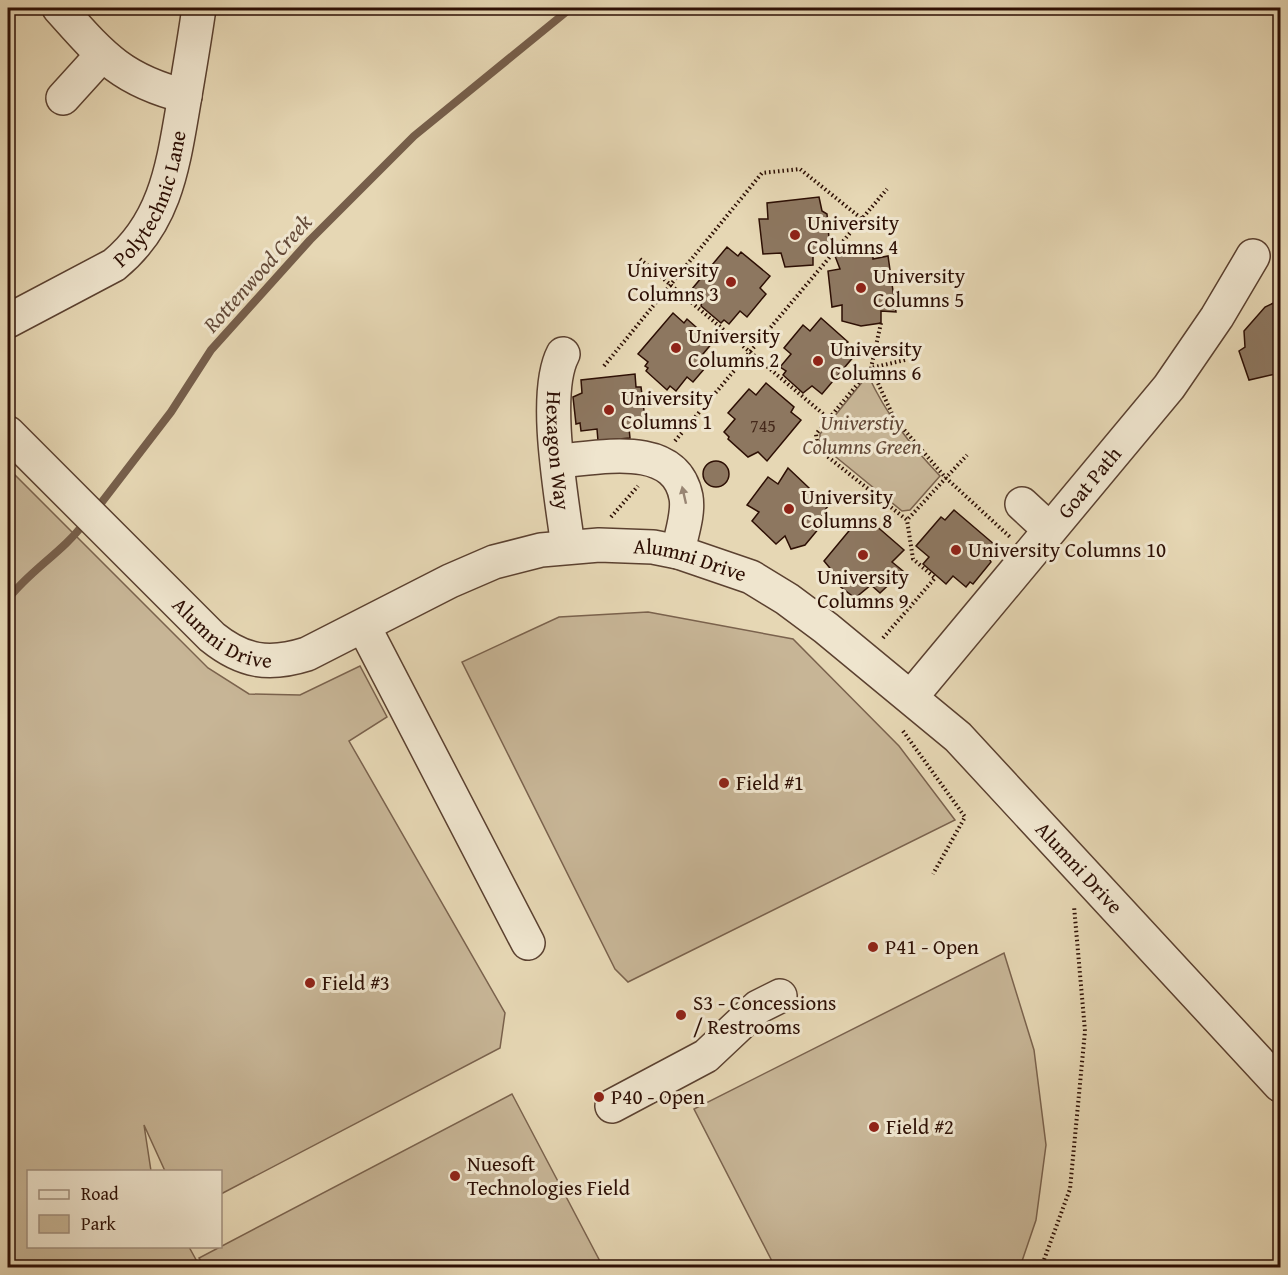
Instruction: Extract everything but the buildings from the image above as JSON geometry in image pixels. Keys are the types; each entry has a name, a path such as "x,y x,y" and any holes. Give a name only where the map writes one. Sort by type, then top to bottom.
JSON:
{"street":[{"path":"59,8 102,56 116,68 147,85 185,96"},
{"name":"Polytechnic Lane","path":"9,323 114,265 138,242 155,216 168,187 199,8"},
{"path":"63,98 102,56"},
{"name":"Goat Path","path":"905,711 1049,528 1183,368 1253,256"},
{"name":"Hexagon Way","path":"562,354 555,372 553,389 558,461 583,546"},
{"name":"Alumni Drive","path":"16,442 224,647 263,662 283,662 307,654 472,571 516,556 583,546 629,545 678,552 752,577 787,599 864,658 905,711 975,754 1281,1085"},
{"path":"558,461 628,457 659,461 676,475 686,498 678,552"},
{"path":"1022,504 1049,528"},
{"path":"364,627 528,943"},
{"path":"612,1106 706,1056 758,1007 780,996"}],"path":[{"path":"604,366 762,173 800,169 862,219"},
{"path":"583,546 609,521 887,189"},
{"path":"640,260 828,418"},
{"path":"864,658 935,578 913,559 907,520 818,449 816,434 871,368 881,323"},
{"path":"871,368 904,360"},
{"path":"871,368 894,418 945,477 1028,554"},
{"path":"907,520 967,455"},
{"path":"905,711 965,817 933,874"},
{"path":"1041,1268 1070,1189 1085,1031 1073,904"}],"green space":[{"name":"Universtiy Columns Green","path":"868,375 900,428 940,476 910,510 902,511 820,444 820,434"},
{"path":"8,468 208,668 249,694 300,695 360,666 387,717 349,741 505,1013 500,1048 222,1193 222,1170 165,1170 144,1125 151,1170 27,1170 27,1248 190,1248 200,1267 8,1267"},
{"name":"Field #1","path":"648,612 793,639 899,746 955,820 628,982 615,969 462,662 559,617"},
{"name":"Field #2","path":"1004,953 1034,1050 1046,1145 1036,1220 1020,1267 775,1267 694,1109"},
{"name":"Nuesoft Technologies Field","path":"512,1094 603,1267 205,1267 199,1258 222,1248 222,1246"}],"waterway":[{"name":"Rottenwood Creek","path":"95,511 171,412 211,350 310,240 414,136 571,8"},
{"name":"Rottenwood Creek","path":"8,599 26,579 67,543 85,522"}],"place":[{"name":"University Columns 4","path":"795,235"},
{"name":"University Columns 3","path":"731,282"},
{"name":"University Columns 5","path":"861,288"},
{"name":"University Columns 2","path":"676,348"},
{"name":"University Columns 6","path":"818,361"},
{"name":"University Columns 1","path":"609,410"},
{"name":"University Columns 8","path":"789,509"},
{"name":"University Columns 10","path":"956,550"},
{"name":"University Columns 9","path":"863,555"},
{"name":"Field #1","path":"724,783"},
{"name":"P41 - Open","path":"873,947"},
{"name":"Field #3","path":"310,983"},
{"name":"S3 - Concessions / Restrooms","path":"681,1015"},
{"name":"P40 - Open","path":"599,1097"},
{"name":"Field #2","path":"874,1127"},
{"name":"Nuesoft Technologies Field","path":"455,1176"}]}
